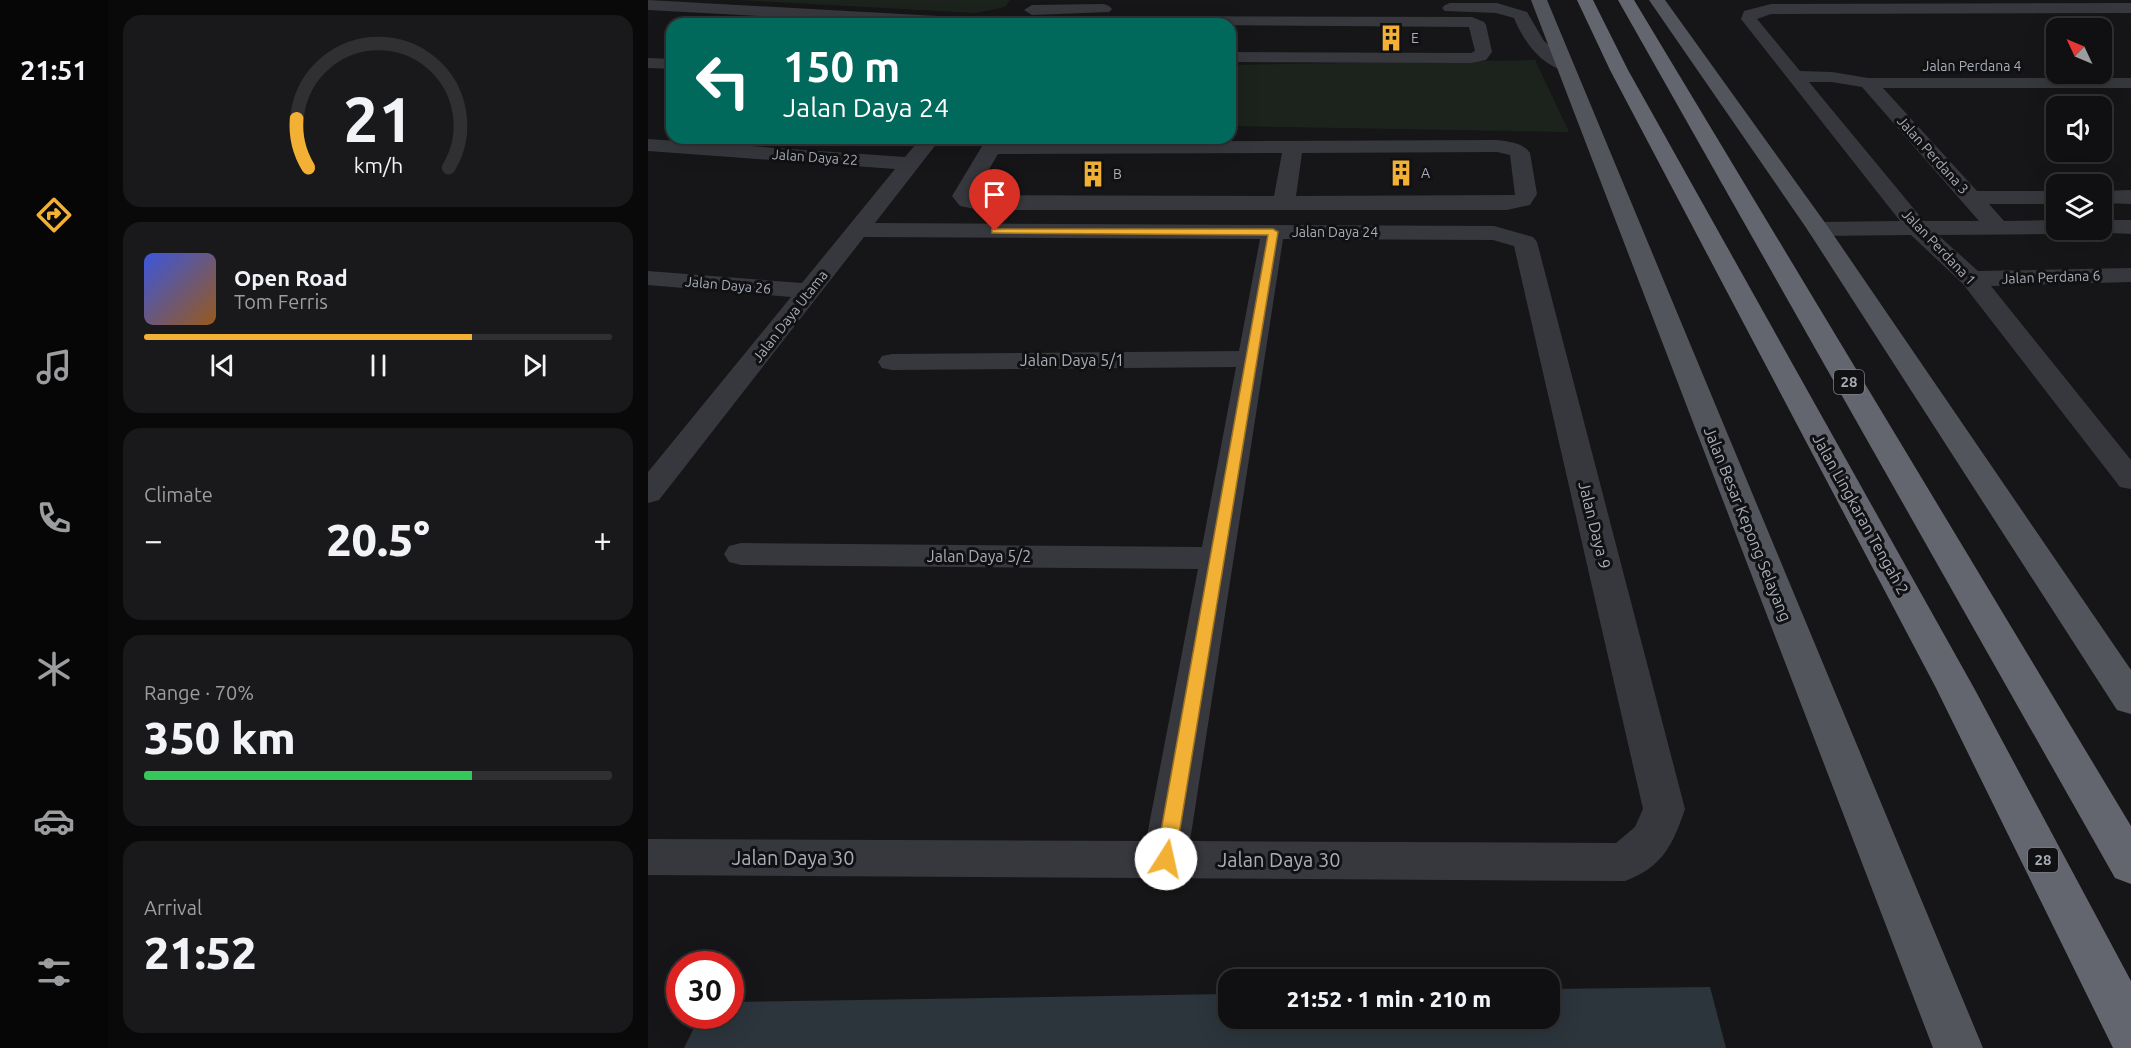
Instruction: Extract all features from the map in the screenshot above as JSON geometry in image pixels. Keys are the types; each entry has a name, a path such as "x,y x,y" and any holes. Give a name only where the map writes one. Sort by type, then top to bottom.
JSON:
{"highway":[{"name":"Jalan Lingkaran Tengah 2","path":"1585,0 1619,70 1955,688 2131,1031"},
{"name":"28","path":"1626,0 2131,865"}],"main road":[{"name":"Jalan Besar Kepong Selayang","path":"1539,0 1958,1048"},
{"path":"1657,0 1818,229 2131,700"}],"street":[{"path":"1023,18 1035,5 1475,4 1521,15 1530,37 1541,51 1565,66"},
{"path":"648,5 883,18"},
{"name":"Jalan Perdana 1","path":"2131,8 1771,9 1750,14 1749,19 1917,228 1972,279 2131,480"},
{"path":"1236,22 1472,22 1478,25 1484,52 1480,56 1471,58 1236,57 1252,22"},
{"path":"648,63 666,64"},
{"path":"2112,68 2131,66"},
{"path":"2112,73 2127,85"},
{"path":"1795,76 1832,77 1868,83 2127,85"},
{"name":"Jalan Perdana 3","path":"1868,83 1998,228"},
{"name":"Jalan Daya Utama","path":"648,493 926,144"},
{"path":"993,144 963,196 968,201 980,203 1199,202 1279,217 1507,203 1521,200 1526,194 1520,153 1513,148 1497,146 1216,147 1180,144"},
{"name":"Jalan Daya 22","path":"648,146 910,164"},
{"path":"1199,202 1216,147"},
{"path":"1166,859 1251,359 1293,147"},
{"path":"2112,197 2131,196"},
{"path":"1971,198 2046,197"},
{"name":"Jalan Daya 24","path":"857,230 1279,217 1494,233 1525,242"},
{"path":"1818,229 2046,227"},
{"path":"2112,227 2131,227"},
{"name":"Jalan Daya 9","path":"1525,242 1664,809"},
{"name":"Jalan Perdana 6","path":"1972,279 2131,275"},
{"name":"Jalan Daya 26","path":"648,278 809,291"},
{"name":"Jalan Daya 5/1","path":"892,362 1251,359"},
{"path":"2098,439 2131,439"},
{"name":"Jalan Daya 5/2","path":"741,554 1218,558"},
{"name":"Jalan Daya 30","path":"648,857 1624,862 1653,838 1664,809"}],"shaded area":[{"path":"739,0 1010,0 1005,7 976,13"},
{"path":"1535,60 1569,132 1236,126 1236,65"},
{"path":"1710,987 1726,1048 684,1048 694,1029 744,1029 744,1002 1218,994 1218,1029 1560,1029 1560,989"}],"place":[{"name":"E","path":"1391,38"},
{"name":"A","path":"1401,173"},
{"name":"B","path":"1093,174"}],"route":[{"path":"995,231 1273,232 1166,859"}]}
